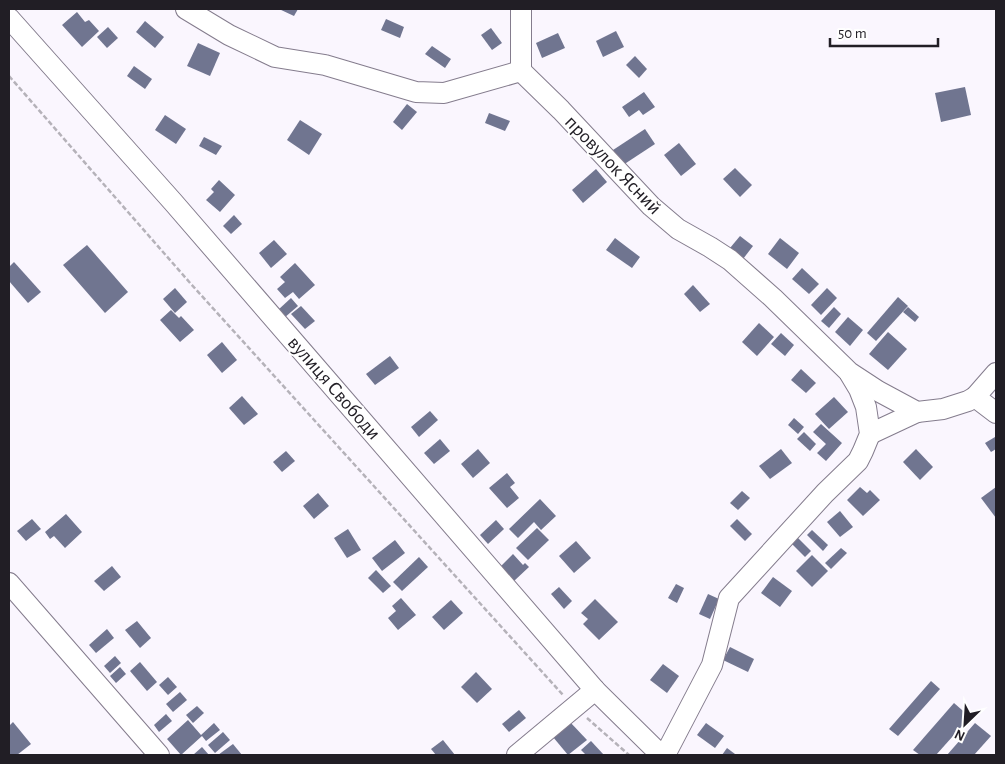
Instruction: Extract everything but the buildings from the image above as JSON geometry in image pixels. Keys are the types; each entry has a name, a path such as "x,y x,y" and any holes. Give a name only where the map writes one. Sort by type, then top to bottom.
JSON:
{"street":[{"path":"186,9 229,36 274,57 325,65 416,92 444,93 522,72 522,9"},
{"name":"вулиця Свободи","path":"9,18 173,202 595,690 661,755"},
{"name":"провулок Ясний","path":"522,72 561,110 666,221 730,260 773,298 849,372 878,391 917,412"},
{"path":"665,755 712,665 730,598 825,493 858,461 864,452 870,434 866,407 859,389 849,372"},
{"path":"870,434 917,412 942,409 968,402 996,374"},
{"path":"975,397 996,413"},
{"path":"9,583 160,755"},
{"path":"517,755 595,690"}],"path":[{"path":"9,76 191,284 575,706 629,755"}]}
